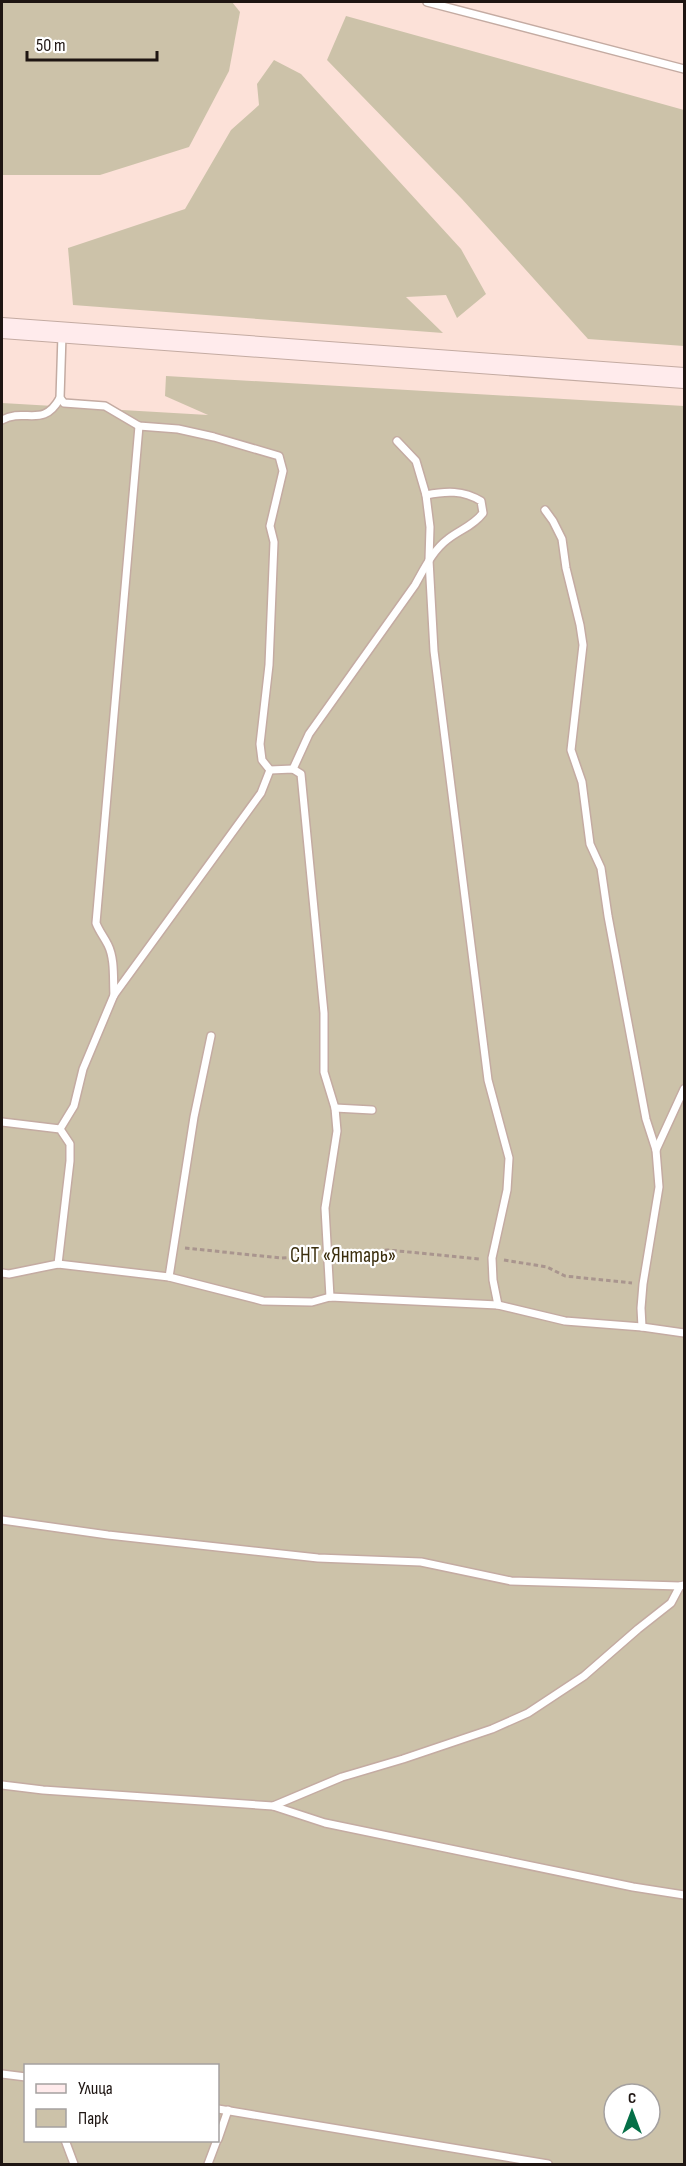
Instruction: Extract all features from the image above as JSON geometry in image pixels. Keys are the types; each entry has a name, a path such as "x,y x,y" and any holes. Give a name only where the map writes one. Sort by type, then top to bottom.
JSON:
{"main road":[{"path":"2,328 684,378"}],"lane":[{"path":"427,2 684,69"},
{"path":"2,420 7,417 42,415 53,410 60,398 62,332"},
{"path":"60,398 64,403 105,406 139,426 178,429 279,456 283,471 270,526 274,542 269,665 260,744 262,760 270,770"},
{"path":"114,994 113,966 109,946 96,923 139,426"},
{"path":"397,441 416,460 426,495 430,527 429,560 434,651 486,1069 509,1158 507,1190 492,1258 498,1305"},
{"path":"292,769 309,734 414,585 429,560 447,539 475,524 483,513 481,501 470,494 444,491 426,495"},
{"path":"545,510 562,539 583,645 571,750 582,782 591,844 601,868 646,1119 656,1150 658,1187 640,1308 642,1327"},
{"path":"270,770 292,769 301,774 324,1013 324,1072 335,1108 337,1131 325,1208 330,1297"},
{"path":"60,1129 74,1106 83,1069 114,994 261,793 270,770"},
{"path":"169,1277 194,1118 211,1036"},
{"path":"656,1150 684,1089"},
{"path":"335,1108 372,1110"},
{"path":"2,1122 60,1129 70,1144 58,1264"},
{"path":"2,1273 9,1274 58,1264 169,1277 263,1301 312,1302 330,1297 498,1305 565,1321 684,1333"},
{"path":"2,1520 108,1535 318,1558 421,1562 511,1581 682,1586"},
{"path":"273,1806 342,1777 492,1729 528,1713 584,1676 671,1603 682,1586"},
{"path":"2,1785 54,1791 273,1806 325,1823 633,1887 684,1895"},
{"path":"2,2074 24,2078"},
{"path":"219,2109 548,2164"},
{"path":"219,2135 228,2110"},
{"path":"66,2142 74,2164"},
{"path":"208,2164 216,2142"}],"path":[{"path":"172,1247 280,1258 388,1250 473,1259 492,1258 547,1267 565,1276 643,1284"}],"green space":[{"path":"2,2 232,2 240,12 229,71 189,147 100,175 2,175"},
{"path":"346,16 684,110 684,346 588,339 462,199 327,60"},
{"path":"274,60 301,74 461,249 486,294 457,318 446,295 406,297 443,333 73,305 68,248 185,209 231,130 259,105 257,84"},
{"name":"СНТ «Янтарь»","path":"166,376 684,406 684,2164 2,2164 2,403 208,415 165,396"}]}
